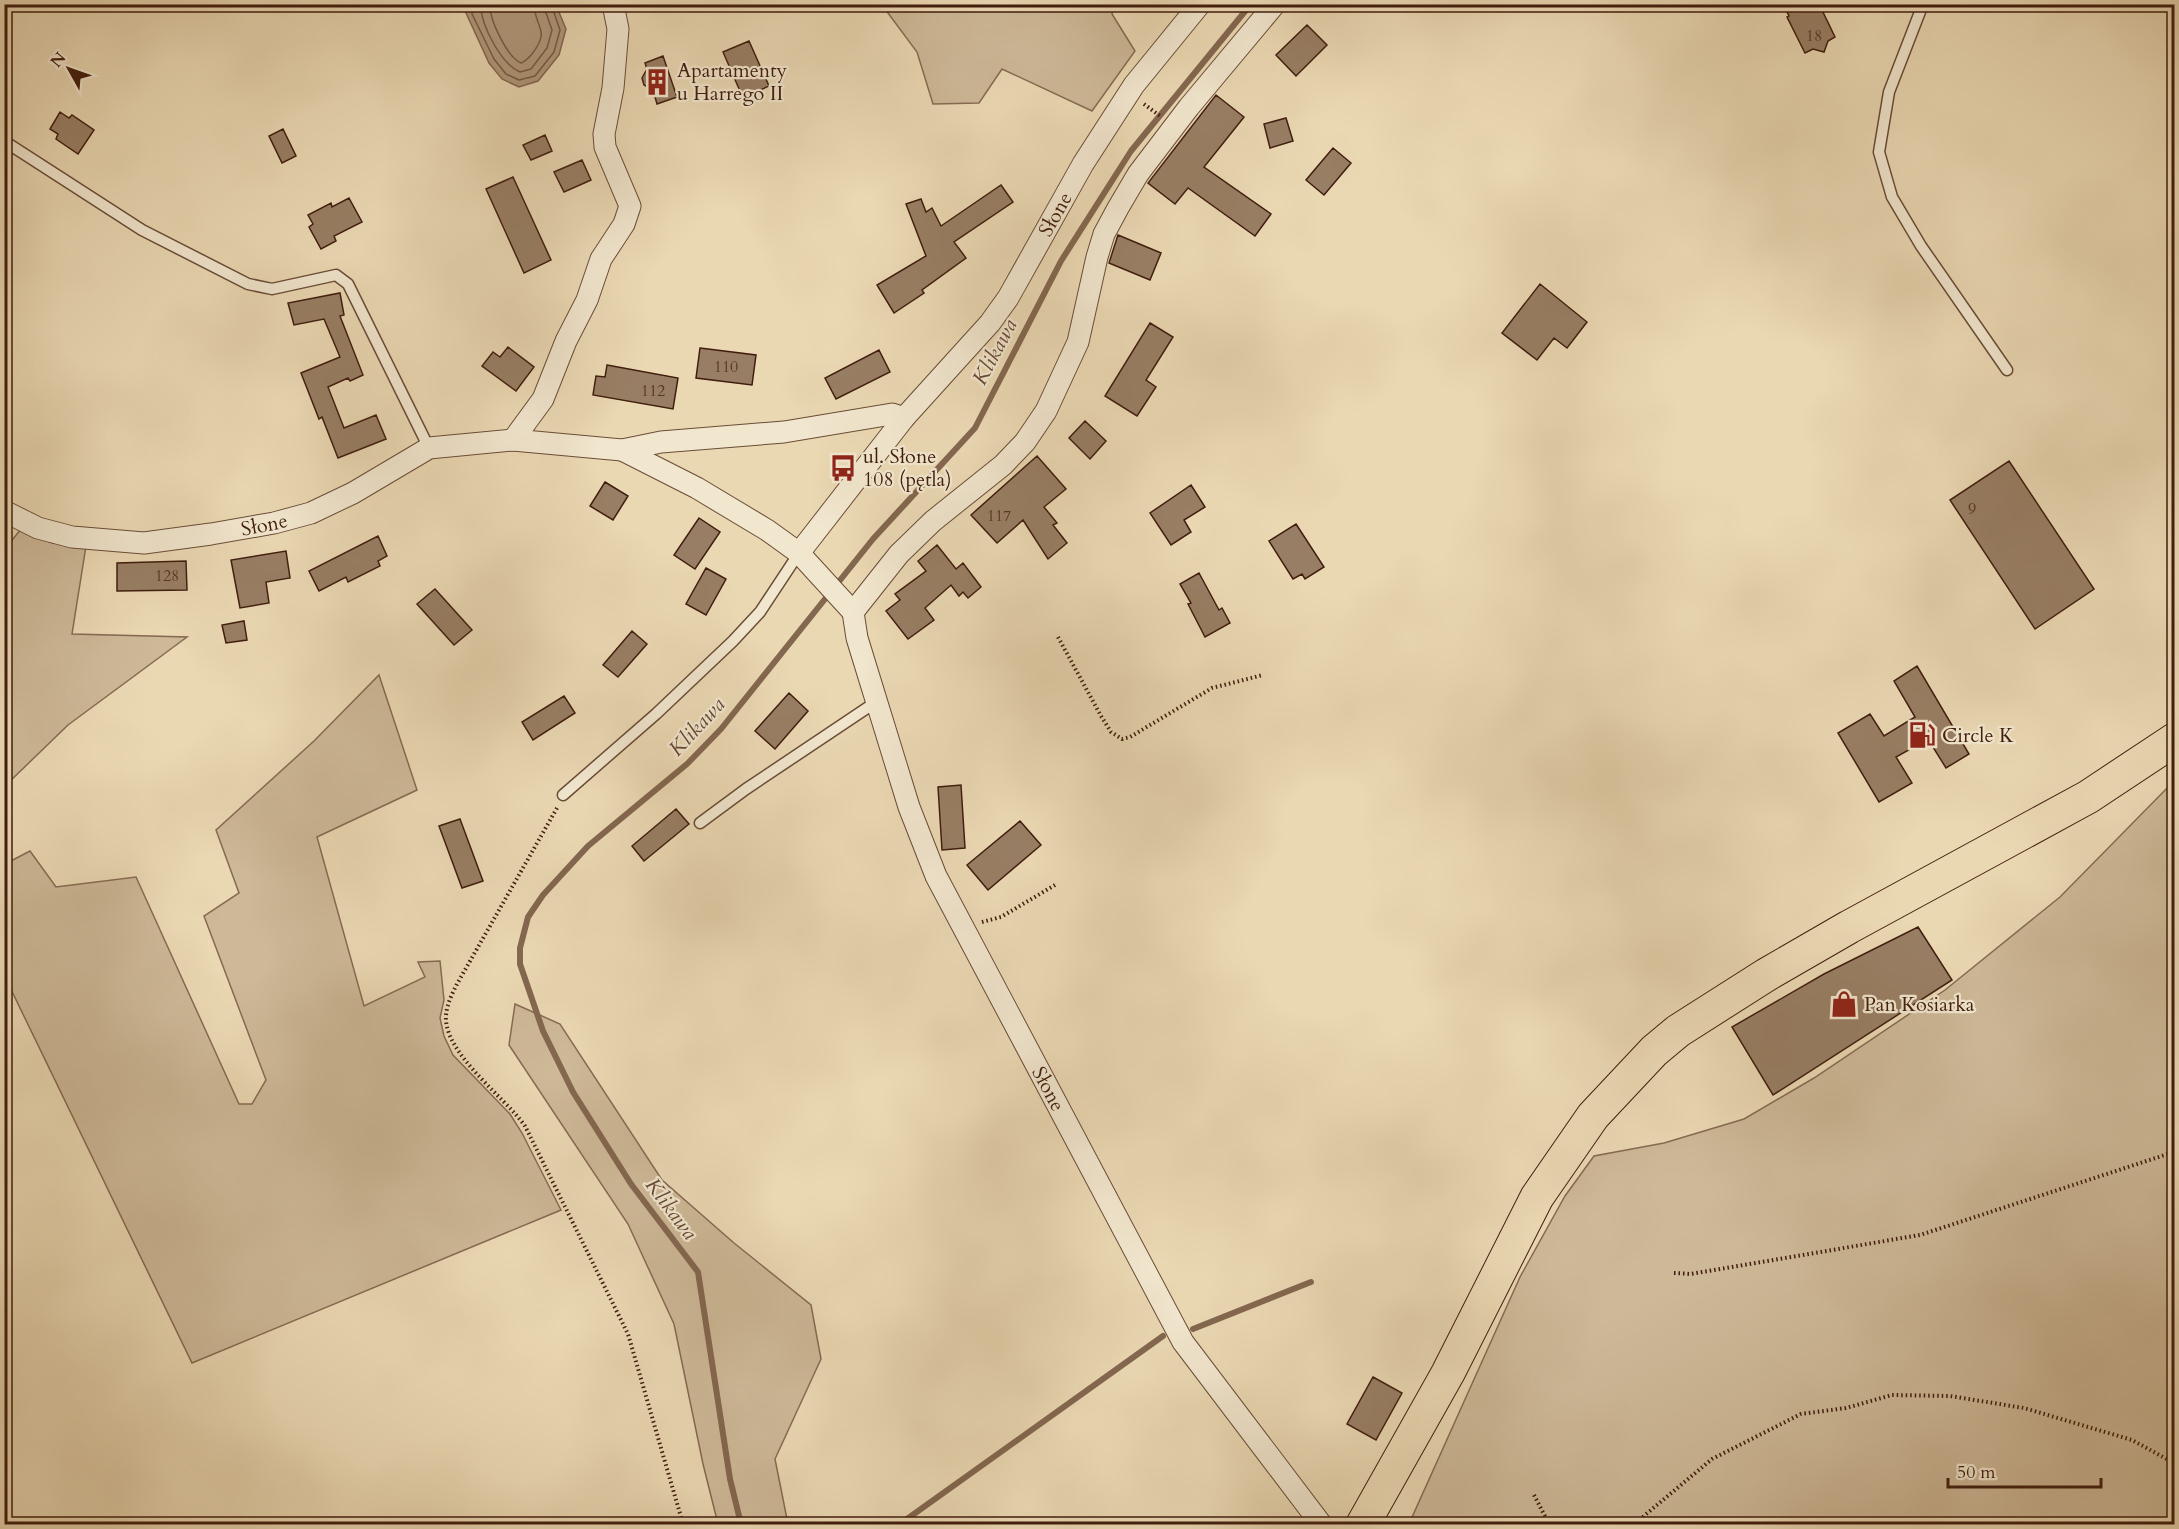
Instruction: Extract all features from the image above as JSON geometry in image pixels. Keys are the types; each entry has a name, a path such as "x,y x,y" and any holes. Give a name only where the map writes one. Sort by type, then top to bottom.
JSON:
{"highway":[{"path":"1363,1524 1448,1373 1492,1283 1543,1189 1593,1116 1654,1051 1678,1031 1766,975 1859,921 2088,797 2175,740"},
{"path":"1387,1524 1448,1373"}],"street":[{"path":"513,440 543,399 566,341 587,300 601,260 624,224 630,206 605,147 604,134 613,88 618,29 614,4"},
{"name":"Słone","path":"622,450 697,488 767,530 799,553 904,418 990,323 1008,298 1094,146 1134,86 1200,4"},
{"path":"799,553 846,606 933,521 1003,465 1025,442 1046,411 1078,342 1096,257 1104,234 1118,207 1138,174 1179,120 1275,4"},
{"name":"Słone","path":"4,511 38,528 72,537 144,543 274,523 311,513 353,493 429,448 513,440 622,450 661,442 784,432 892,414 904,418"},
{"name":"Słone","path":"846,606 909,807 936,876 1183,1342 1321,1524"}],"lane":[{"path":"1923,4 1890,92 1879,152 1892,197 1922,246 2007,370"},
{"path":"4,141 142,230 248,284 272,289 336,275 348,284 429,448"},
{"path":"563,795 656,714 733,641 760,612 799,553"},
{"path":"700,823 746,789 876,702"}],"path":[{"path":"1058,637 1101,716 1112,732 1122,739 1130,737 1212,688 1263,675"},
{"path":"563,795 457,984 448,1005 446,1023 455,1047 515,1112 525,1126 628,1334 683,1524"},
{"path":"960,922 990,921 1001,917 1055,885"},
{"path":"1674,1273 1691,1274 1920,1234 2175,1152"},
{"path":"1637,1524 1712,1459 1801,1414 1846,1408 1892,1395 1950,1396 2024,1408 2132,1440 2175,1463"},
{"path":"1534,1495 1549,1524"}],"shaded area":[{"path":"882,5 1114,5 1112,14 1135,51 1092,111 1002,69 979,103 933,104 917,52"},
{"path":"21,529 52,543 86,546 72,634 187,637 68,725 5,786 5,549"},
{"path":"379,675 417,790 317,837 364,1006 425,977 418,962 440,961 444,1000 440,1018 444,1036 453,1055 510,1114 561,1210 192,1363 5,977 5,864 30,851 56,887 136,877 239,1104 252,1104 266,1080 204,916 239,893 216,830 314,741"},
{"path":"2174,781 2174,1524 1409,1524 1520,1277 1565,1196 1594,1156 1664,1143 1744,1119 1814,1078 1945,990 2060,897"},
{"path":"515,1004 560,1024 662,1180 734,1243 811,1305 821,1359 775,1459 788,1524 718,1524 674,1324 628,1224 509,1045"}],"water":[{"path":"468,5 556,5 566,29 559,55 538,81 519,87 502,79 489,63 466,13"}],"building":[{"path":"1783,4 1819,4 1835,37 1828,41 1824,52 1813,49 1805,53"},
{"path":"1307,25 1327,45 1296,76 1276,55"},
{"path":"749,41 769,86 743,98 723,52"},
{"name":"Apartamenty u Harrego II","path":"663,56 677,97 657,104 653,90 644,85 642,78 647,69 645,63"},
{"path":"1216,95 1244,117 1204,167 1271,214 1255,236 1188,188 1175,204 1148,183"},
{"path":"60,112 69,118 72,115 94,130 78,154 56,139 58,134 50,129"},
{"path":"1286,118 1293,141 1270,148 1264,124"},
{"path":"283,129 296,156 282,163 269,136"},
{"path":"545,135 552,151 531,160 523,145"},
{"path":"1333,148 1351,163 1324,195 1306,180"},
{"path":"582,160 591,180 564,192 554,172"},
{"path":"513,177 551,260 524,273 486,189"},
{"path":"1001,185 1013,202 954,242 966,258 922,290 924,293 894,313 877,285 926,256 906,204 921,199 926,212 932,208 941,226"},
{"path":"349,198 362,222 334,236 336,241 321,249 309,227 313,224 308,215 331,203 332,207"},
{"path":"1118,235 1161,253 1150,280 1109,263"},
{"path":"1540,284 1587,322 1567,348 1554,338 1537,360 1502,333"},
{"path":"340,293 344,315 340,316 363,375 350,381 348,378 328,387 344,428 376,415 386,439 338,458 322,417 319,419 301,373 340,357 324,319 294,325 288,303"},
{"path":"1150,323 1173,337 1146,380 1156,387 1137,416 1105,396"},
{"path":"508,347 534,367 516,391 482,366 493,352 500,357"},
{"path":"700,348 756,355 752,385 696,378"},
{"path":"879,350 890,372 836,399 825,378"},
{"path":"607,365 678,378 673,409 593,395 596,376 605,377"},
{"path":"1085,421 1106,441 1090,459 1069,438"},
{"path":"1037,456 1066,489 1044,507 1057,523 1053,525 1067,543 1048,559 1023,520 997,543 971,515"},
{"path":"2009,461 2094,589 2035,629 1950,500"},
{"path":"605,482 628,496 613,520 590,506"},
{"path":"1191,485 1205,507 1184,520 1191,532 1171,545 1150,513"},
{"path":"699,518 720,532 695,569 674,555"},
{"path":"1296,524 1324,567 1305,579 1302,574 1293,579 1269,541"},
{"path":"378,536 387,556 378,561 380,566 348,582 346,577 319,591 309,571"},
{"path":"937,545 956,569 963,563 981,587 968,598 963,592 959,596 951,585 925,608 934,620 908,639 886,611 900,600 895,594 926,571 918,561"},
{"path":"286,551 290,578 266,582 269,603 240,608 231,560"},
{"path":"186,561 187,590 117,591 117,563"},
{"path":"706,568 726,579 706,615 686,604"},
{"path":"1199,573 1219,610 1222,608 1230,623 1205,637 1188,604 1191,603 1180,584"},
{"path":"435,589 472,630 454,645 417,604"},
{"path":"244,621 247,640 226,643 222,625"},
{"path":"632,631 647,644 618,677 603,665"},
{"name":"Circle K","path":"1917,666 1969,754 1946,768 1928,739 1896,757 1912,783 1879,802 1838,733 1870,714 1884,736 1915,717 1894,681"},
{"path":"789,693 808,711 775,749 755,731"},
{"path":"564,696 575,713 533,740 522,722"},
{"path":"961,785 965,848 942,850 938,787"},
{"path":"676,809 689,824 644,861 632,846"},
{"path":"460,819 483,881 462,888 439,826"},
{"path":"1020,821 1041,845 988,890 967,865"},
{"name":"Pan Kosiarka","path":"1918,927 1952,980 1773,1095 1732,1027 1824,974"},
{"path":"1373,1377 1402,1393 1376,1440 1347,1424"}],"waterway":[{"name":"Klikawa","path":"741,1524 730,1479 698,1272 631,1184 573,1092 543,1031 520,964 520,948 528,917 543,895 588,846 687,764 721,729 873,539 975,428 1061,261 1131,151 1251,4"},
{"path":"1193,1329 1311,1282"},
{"path":"900,1524 1163,1336"}],"place":[{"name":"Apartamenty u Harrego II","path":"657,82"},
{"name":"ul. Słone 108 (pętla)","path":"843,468"},
{"name":"Circle K","path":"1922,735"},
{"name":"Pan Kosiarka","path":"1844,1004"}]}
